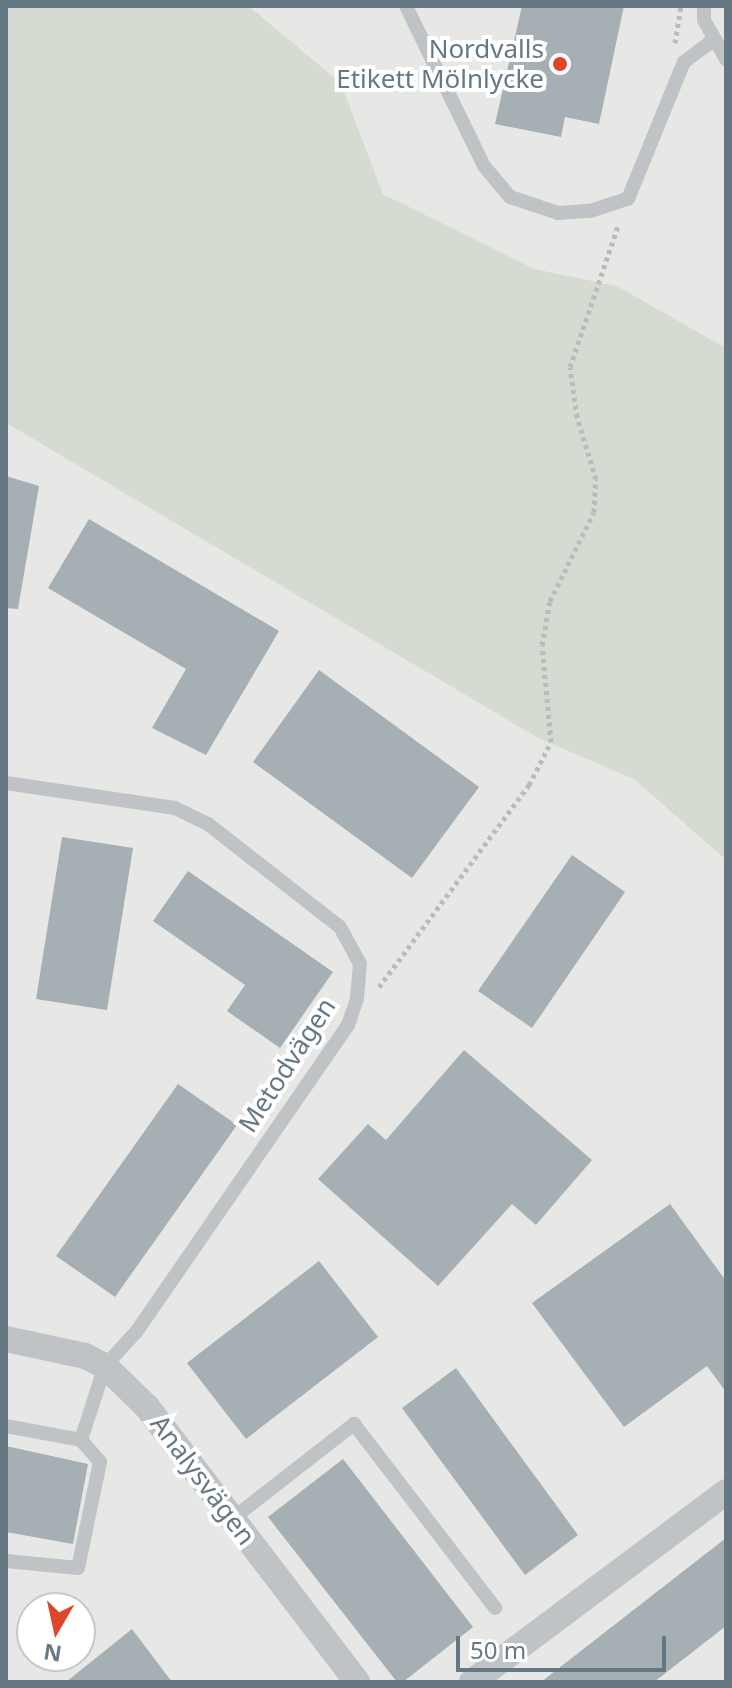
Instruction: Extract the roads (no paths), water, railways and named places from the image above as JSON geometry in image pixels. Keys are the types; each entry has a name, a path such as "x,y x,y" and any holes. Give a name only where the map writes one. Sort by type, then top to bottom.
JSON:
{"street":[{"name":"Analysvägen","path":"6,1339 85,1356 105,1366 147,1407 357,1682"},
{"path":"472,1682 726,1492"}],"lane":[{"path":"406,6 484,166 510,197 558,213 590,211 628,199 684,62 714,39"},
{"path":"704,6 714,39 726,59"},
{"name":"Metodvägen","path":"6,783 175,808 208,824 340,927 360,964 357,999 348,1025 136,1332 105,1366"},
{"path":"81,1440 105,1366"},
{"path":"232,1519 354,1424 495,1608"},
{"path":"6,1426 81,1440 100,1462 78,1568 6,1561"}],"place":[{"name":"Nordvalls Etikett Mölnlycke","path":"560,64"}]}
